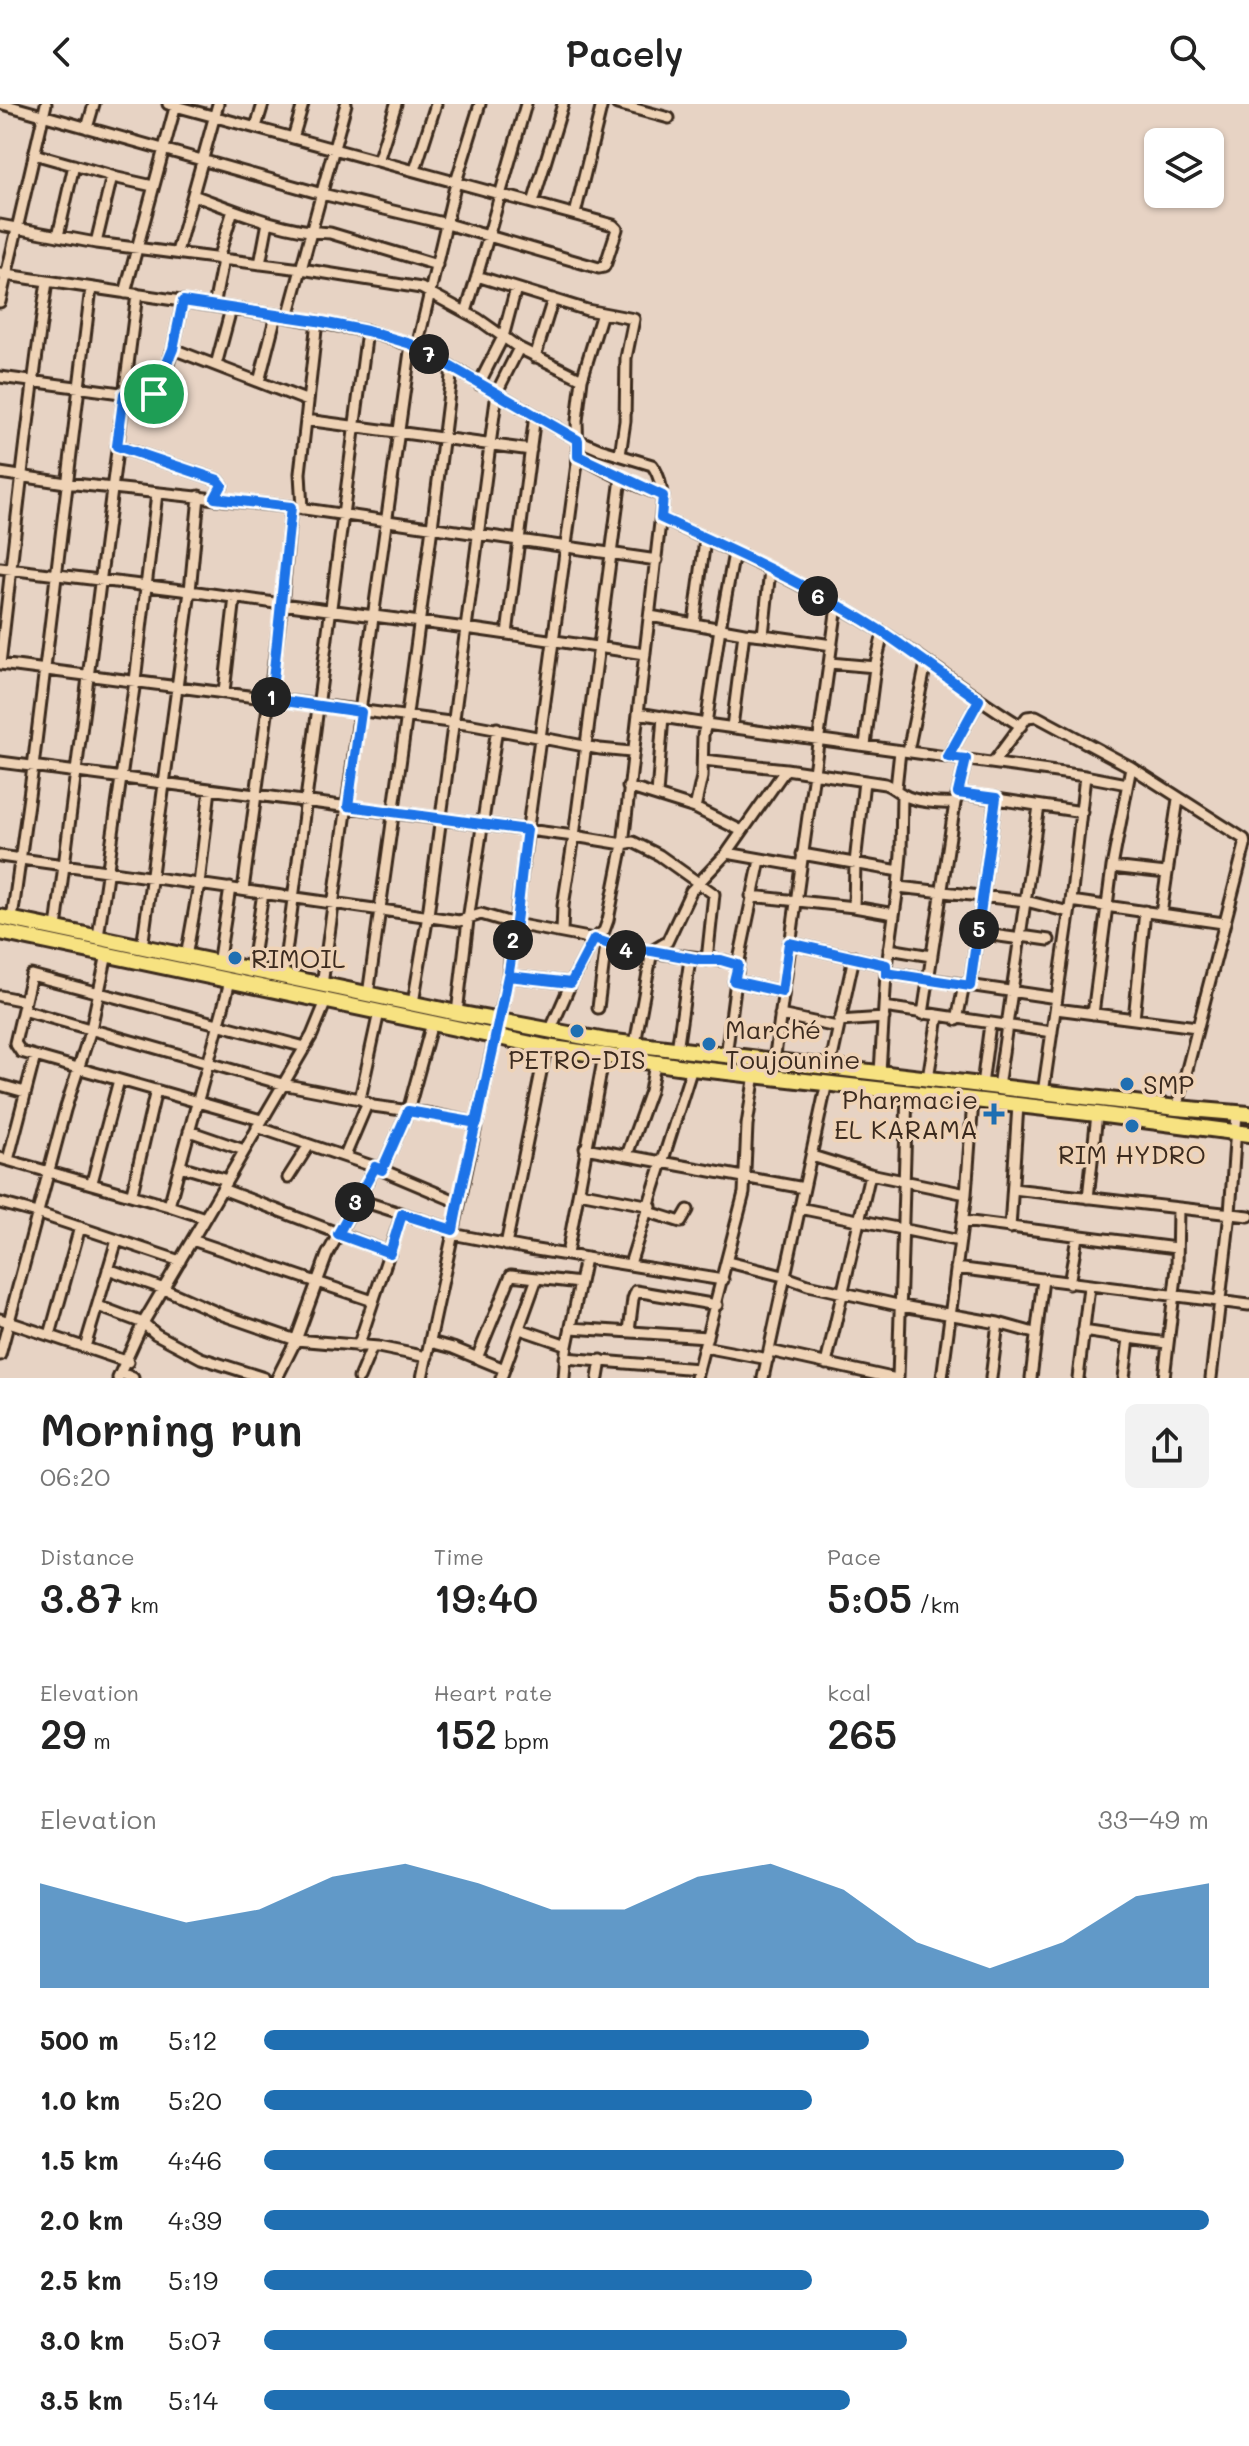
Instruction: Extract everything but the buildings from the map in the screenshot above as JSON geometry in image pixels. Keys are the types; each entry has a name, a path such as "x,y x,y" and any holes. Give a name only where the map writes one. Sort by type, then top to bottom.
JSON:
{"highway":[{"path":"6,918 550,1031 774,1062 1243,1114"},
{"path":"0,932 546,1047 655,1064 1243,1133"}],"street":[{"path":"3,104 162,149 203,159 322,194 604,267 616,226 293,138 256,127 216,109 173,105 162,149 153,186 125,293"},
{"path":"0,302 2,275 46,104"},
{"path":"87,128 94,104"},
{"path":"256,127 263,104"},
{"path":"293,138 303,104"},
{"path":"288,317 346,104"},
{"path":"378,161 396,104"},
{"path":"415,170 436,104"},
{"path":"322,985 414,346 456,182 480,104"},
{"path":"466,312 526,104"},
{"path":"533,203 563,104"},
{"path":"575,214 602,104"},
{"path":"617,104 669,118"},
{"path":"177,252 216,109"},
{"path":"34,154 153,186"},
{"path":"58,236 74,165"},
{"path":"96,243 113,177"},
{"path":"193,195 268,222 330,233 437,265"},
{"path":"214,306 220,260 233,210"},
{"path":"260,264 268,222"},
{"path":"0,225 96,243 421,288 466,312 519,348 582,379"},
{"path":"2,275 367,331 414,346 578,440 656,468 663,496 631,752 623,844 606,926 594,939 550,1031"},
{"path":"477,276 602,313 632,318 634,321 626,358 625,421 620,455"},
{"path":"47,282 32,382 0,664 497,728 631,752"},
{"path":"6,918 21,859 91,288"},
{"path":"479,384 503,337 516,288"},
{"path":"56,928 137,294"},
{"path":"535,357 553,299"},
{"path":"0,377 151,397 163,378 173,349 183,301"},
{"path":"216,365 231,309"},
{"path":"422,1378 508,976 578,456 577,407 602,313"},
{"path":"259,382 276,315"},
{"path":"302,509 300,473 317,321"},
{"path":"283,976 367,331"},
{"path":"413,1003 480,535 488,445 497,392 519,348"},
{"path":"173,349 308,401"},
{"path":"368,995 433,529 452,368"},
{"path":"507,634 535,415"},
{"path":"306,420 531,450"},
{"path":"117,446 218,480 222,485 215,498"},
{"path":"578,456 663,496"},
{"path":"0,473 291,507 657,560"},
{"path":"562,932 621,478"},
{"path":"98,937 135,681 157,493"},
{"path":"142,948 179,687 199,496"},
{"path":"243,890 271,699 291,507"},
{"path":"661,518 837,606 883,633 1021,726"},
{"path":"694,623 705,540"},
{"path":"695,808 703,760 703,735 734,553"},
{"path":"0,568 330,609 645,654"},
{"path":"763,635 770,570"},
{"path":"224,692 235,597"},
{"path":"774,1062 837,606"},
{"path":"650,616 832,645"},
{"path":"732,727 744,633"},
{"path":"865,745 875,667 883,633"},
{"path":"830,663 875,667"},
{"path":"880,1072 886,969 898,887 899,791 904,751 926,663"},
{"path":"948,757 979,700"},
{"path":"638,713 1127,784"},
{"path":"657,795 663,716"},
{"path":"993,763 1027,717 1036,716 1131,767 1244,839 1245,845 1177,1108"},
{"path":"457,1013 497,728"},
{"path":"923,1014 940,892 966,759"},
{"path":"703,760 864,781 932,802 956,798 996,798 1082,812"},
{"path":"0,762 623,844 631,842 714,894 707,960"},
{"path":"1093,1014 1112,867 1131,767"},
{"path":"652,951 667,942 698,882 727,853 786,769"},
{"path":"1043,1093 1071,901 1085,776"},
{"path":"854,907 855,863 864,781"},
{"path":"628,787 695,808 742,831"},
{"path":"186,957 199,884 210,789"},
{"path":"957,1020 978,933 996,798"},
{"path":"1161,914 1178,799"},
{"path":"998,1087 1039,806"},
{"path":"727,853 801,866"},
{"path":"802,854 899,871"},
{"path":"0,856 459,921 481,914 634,951 652,951 738,965"},
{"path":"726,1056 734,981 760,860"},
{"path":"1112,867 1166,873"},
{"path":"898,887 1026,901 1069,912"},
{"path":"218,964 230,888"},
{"path":"251,970 263,893"},
{"path":"751,896 894,914"},
{"path":"1071,901 1223,923"},
{"path":"1134,1019 1145,911"},
{"path":"978,933 1049,940"},
{"path":"789,943 854,957 927,979 1057,998"},
{"path":"598,1008 606,944"},
{"path":"889,949 931,956"},
{"path":"635,1044 652,951"},
{"path":"0,1355 5,1320 77,1067 91,1029 107,954"},
{"path":"830,1067 854,957"},
{"path":"677,1050 690,959"},
{"path":"305,1047 31,975 15,1043 21,1052 196,1101 259,1123 458,1202"},
{"path":"508,976 571,983"},
{"path":"169,1206 230,981"},
{"path":"734,981 782,992"},
{"path":"0,996 91,1029 282,1084 477,1123"},
{"path":"133,1378 120,1376 143,1323 305,1047 326,1001"},
{"path":"1056,1009 1197,1027"},
{"path":"345,1156 364,1102 379,1012"},
{"path":"780,1015 838,1024 884,1012 923,1014 1052,1032"},
{"path":"928,1078 938,1017"},
{"path":"277,1378 296,1340 316,1282 338,1234 408,1111 432,1023"},
{"path":"982,1085 990,1024"},
{"path":"506,1245 546,1047"},
{"path":"567,1254 604,1055"},
{"path":"35,1056 4,1159 132,1193 205,1218"},
{"path":"627,1155 650,1091 655,1064"},
{"path":"630,1264 650,1209 692,1068"},
{"path":"565,1358 697,1374 744,1193 747,1125 755,1074"},
{"path":"92,1182 119,1080"},
{"path":"763,1378 827,1082"},
{"path":"0,1085 25,1092"},
{"path":"132,1193 156,1090"},
{"path":"898,1378 907,1092"},
{"path":"942,1378 963,1221 973,1101"},
{"path":"1010,1228 1018,1105"},
{"path":"1088,1198 1097,1114"},
{"path":"1211,1378 1243,1114"},
{"path":"189,1131 244,1150"},
{"path":"288,1178 309,1145"},
{"path":"585,1148 804,1188"},
{"path":"812,1156 870,1174 966,1194"},
{"path":"180,1166 390,1253"},
{"path":"826,1364 870,1174"},
{"path":"1013,1189 1249,1216"},
{"path":"579,1192 650,1209 681,1222 688,1210"},
{"path":"356,1199 452,1232 506,1245 723,1280"},
{"path":"0,1203 180,1261"},
{"path":"799,1208 960,1241"},
{"path":"1164,1378 1177,1268 1178,1208"},
{"path":"358,1347 402,1214"},
{"path":"963,1221 1176,1248"},
{"path":"50,1335 80,1227"},
{"path":"1069,1284 1077,1237"},
{"path":"85,1347 117,1240"},
{"path":"192,1240 373,1301"},
{"path":"564,1378 567,1345 585,1258"},
{"path":"728,1262 801,1283 1034,1333"},
{"path":"956,1268 1249,1305"},
{"path":"108,1269 223,1315 296,1340 372,1347 427,1357"},
{"path":"477,1358 511,1275 580,1283"},
{"path":"430,1342 477,1358 503,1374 537,1278"},
{"path":"1031,1378 1034,1333 1043,1279"},
{"path":"1078,1378 1089,1287"},
{"path":"629,1331 636,1291 717,1305"},
{"path":"98,1306 143,1323 156,1334 201,1358 264,1378"},
{"path":"5,1320 128,1362"},
{"path":"991,1378 998,1323"},
{"path":"571,1328 629,1331 706,1342 892,1378"},
{"path":"520,1329 567,1345"},
{"path":"1083,1331 1167,1343"},
{"path":"1124,1378 1129,1338"},
{"path":"359,1378 372,1347"},
{"path":"598,1378 601,1360"}],"place":[{"name":"RIMOIL","path":"235,958"},
{"name":"PETRO-DIS","path":"577,1031"},
{"name":"Marché Toujounine","path":"709,1044"},
{"name":"SMP","path":"1127,1084"},
{"name":"Pharmacie EL KARAMA","path":"994,1114"},
{"name":"RIM HYDRO","path":"1132,1126"}],"route":[{"path":"154,394 145,398 124,394 117,446 218,480 222,485 215,498 291,507 271,699 361,712 348,806 527,830 508,976 487,1078 477,1123 462,1184 453,1230 402,1214 390,1253 338,1234 375,1167 382,1170 408,1111 477,1123 508,976 571,983 594,939 634,951 726,961 738,965 734,981 782,992 789,943 886,965 886,973 970,986 996,798 958,793 966,759 948,757 979,700 883,633 837,606 661,518 663,496 578,456 578,440 411,344 317,321 183,301 173,349 154,394"}]}
